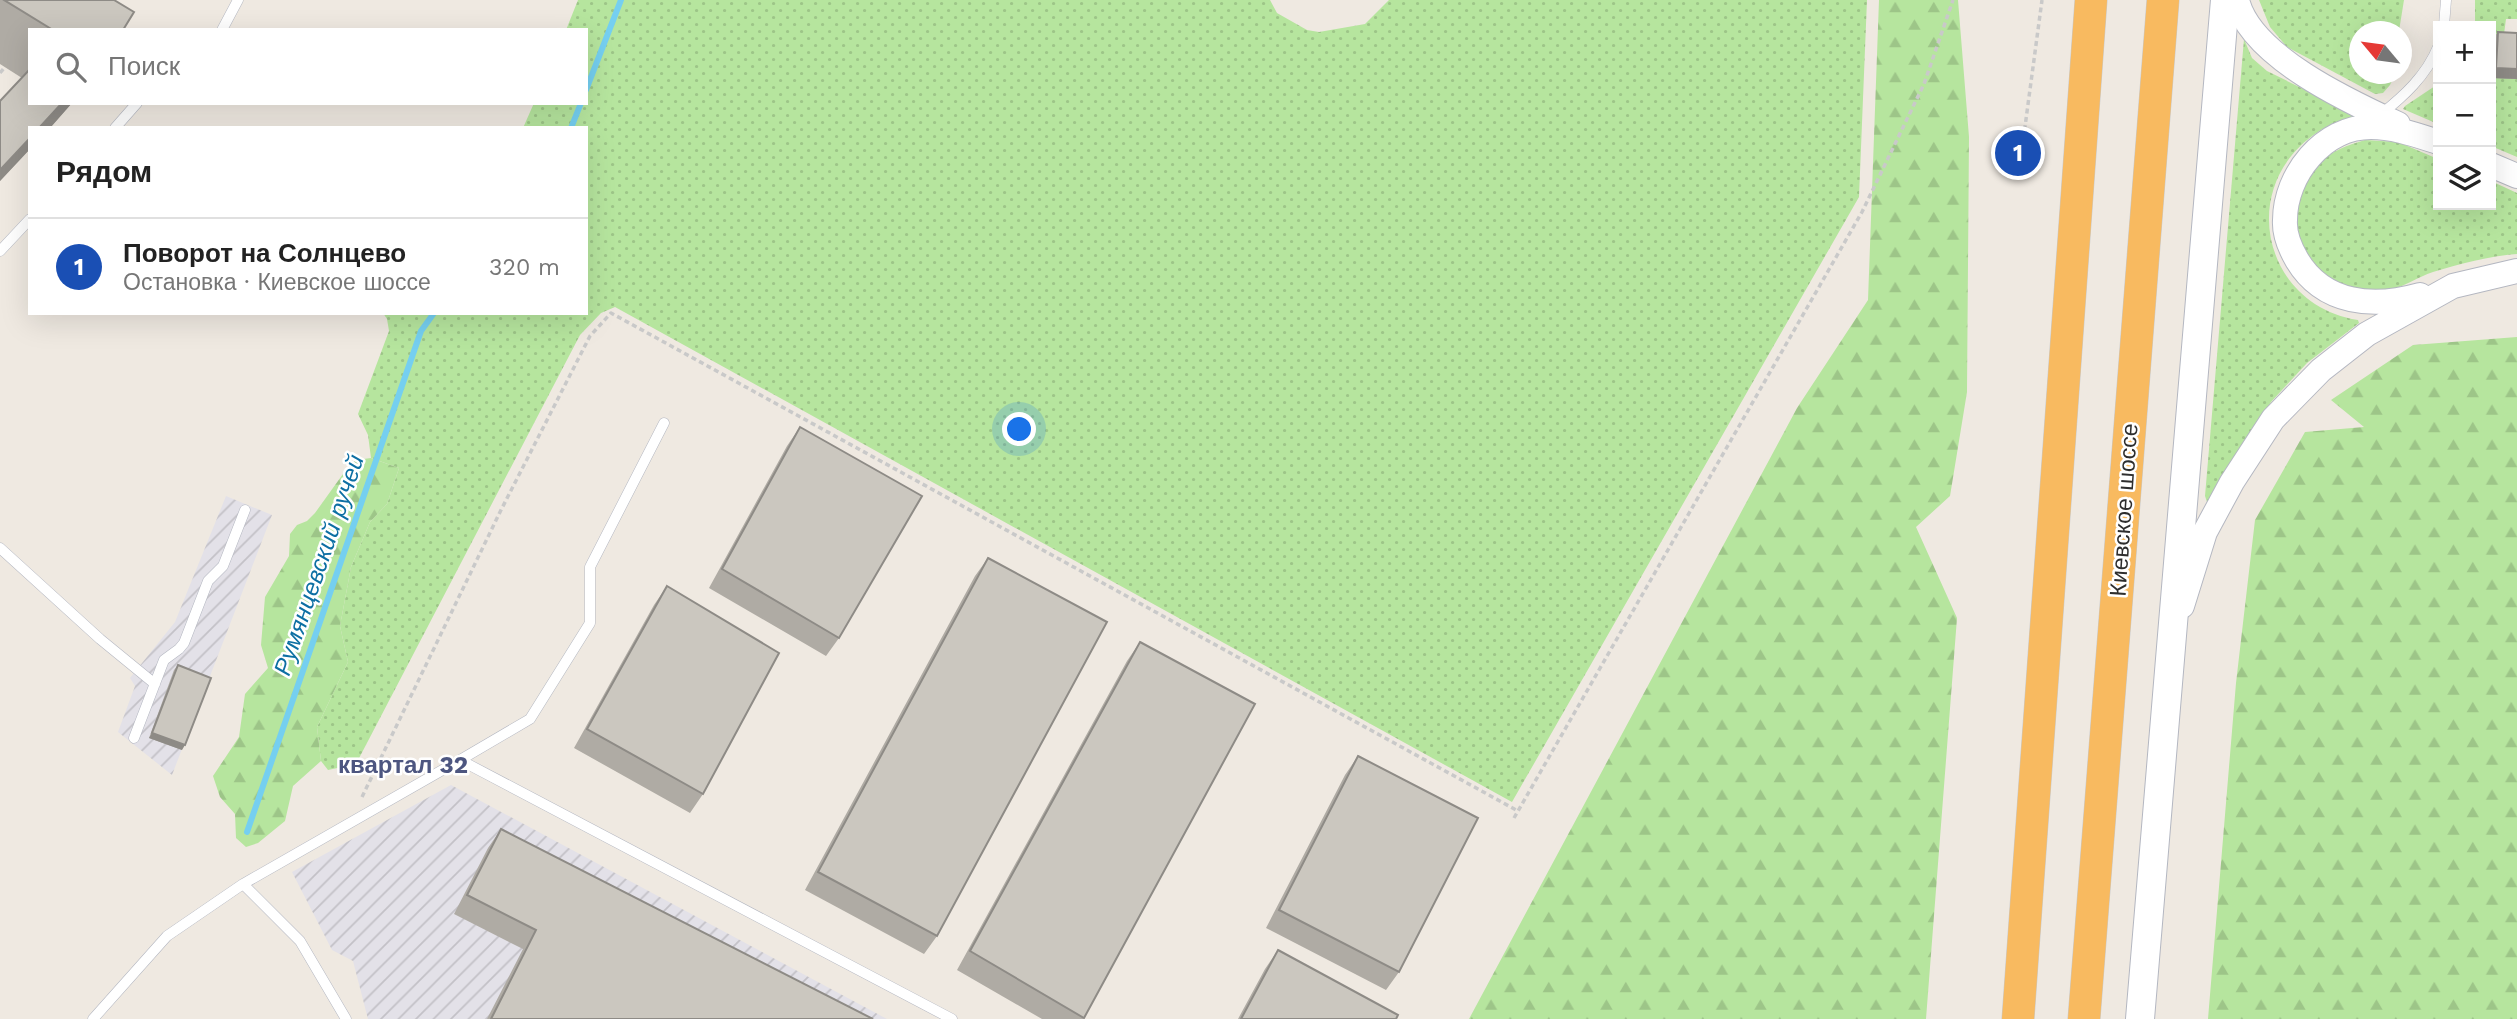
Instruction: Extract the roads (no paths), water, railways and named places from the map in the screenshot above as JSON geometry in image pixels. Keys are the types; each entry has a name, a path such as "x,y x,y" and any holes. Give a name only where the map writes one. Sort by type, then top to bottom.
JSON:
{"highway":[{"path":"2018,1019 2091,0"},
{"name":"Киевское шоссе","path":"2084,1019 2163,0"}],"main road":[{"path":"2140,1019 2225,0"}],"street":[{"path":"2237,0 2251,30 2274,54 2300,72 2379,115 2433,140"},
{"path":"2433,140 2401,130 2369,127 2340,134 2320,146 2301,168 2288,194 2284,221 2289,246 2303,269 2319,286 2341,298 2369,303 2397,302 2517,271"},
{"path":"2496,167 2517,176"},
{"path":"2169,662 2186,590 2205,532 2232,482 2273,419 2321,370 2367,334 2453,286"}],"lane":[{"path":"223,28 238,0"},
{"path":"2444,21 2446,0"},
{"path":"2379,115 2407,94 2433,60"},
{"path":"117,126 135,105"},
{"path":"0,251 28,221"},
{"path":"93,1019 167,936 243,884 530,719 590,623 590,568 664,423"},
{"path":"134,738 164,660 184,643 208,581 223,566 245,510"},
{"path":"0,548 100,639 155,684"},
{"path":"460,760 952,1019"},
{"path":"243,884 300,941 346,1019"}],"waterway":[{"name":"Румянцевский ручей","path":"588,85 621,0"},
{"name":"Румянцевский ручей","path":"572,126 580,105"},
{"name":"Румянцевский ручей","path":"247,832 421,331 433,315"}],"place":[{"name":"Поворот на Солнцево","path":"2018,153"}],"district":[{"name":"квартал 32","path":"403,765"}]}
